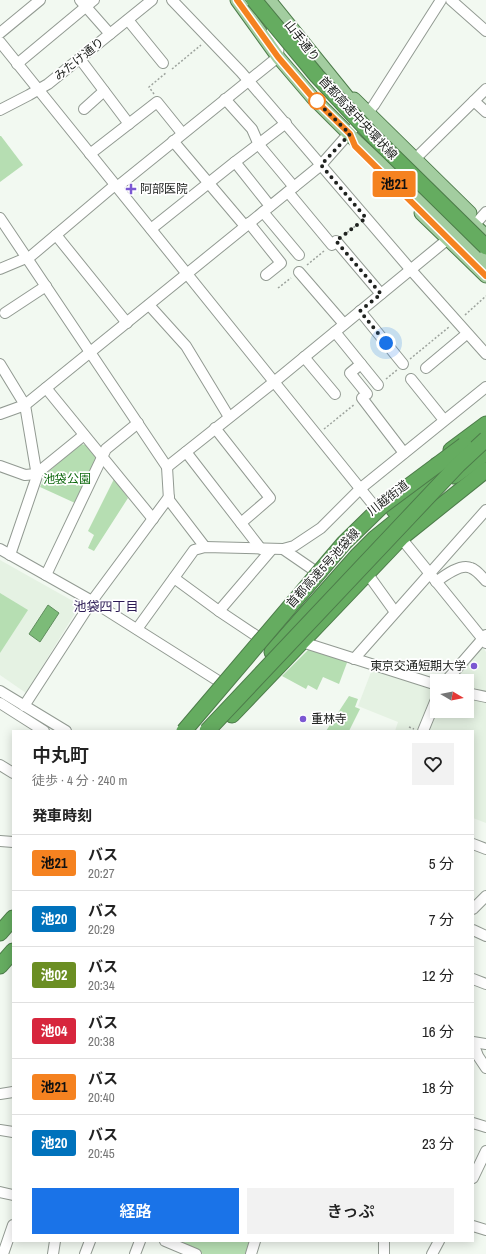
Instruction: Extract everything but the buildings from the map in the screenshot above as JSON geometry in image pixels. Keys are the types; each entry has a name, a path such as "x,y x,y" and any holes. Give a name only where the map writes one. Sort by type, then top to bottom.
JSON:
{"highway":[{"name":"首都高速中央環状線","path":"262,1 320,74 372,133 486,242"},
{"name":"首都高速中央環状線","path":"262,1 317,76 371,134 486,247"},
{"name":"川越街道","path":"177,730 220,682 315,570 361,520 375,507 486,424"},
{"name":"首都高速5号池袋線","path":"186,730 304,589 363,523 405,489 486,428"},
{"path":"208,730 413,512 458,465 486,439"},
{"path":"186,730 367,533 384,518 424,488 442,457"},
{"path":"218,730 401,538 482,461"},
{"path":"204,730 375,538 390,524 482,461"},
{"path":"0,933 12,919"},
{"path":"0,939 12,925"},
{"path":"0,957 12,944"},
{"path":"0,966 12,952"}],"main road":[{"path":"237,0 278,57 313,98 486,261"},
{"name":"山手通り","path":"262,1 366,115"},
{"path":"366,115 416,158 483,220"},
{"path":"366,115 372,128 486,236"},
{"path":"350,134 355,146 486,276"}],"street":[{"path":"0,33 40,0"},
{"path":"17,64 83,3 94,0"},
{"name":"みたけ通り","path":"0,110 39,90 62,74 152,0"},
{"path":"172,0 248,80 286,123 486,363"},
{"path":"0,269 27,258 278,57 279,39 250,0"},
{"path":"0,414 25,406 321,165 366,115 441,0"},
{"path":"451,0 486,31"},
{"path":"83,3 110,34"},
{"path":"128,20 163,63"},
{"path":"0,42 375,507"},
{"path":"80,59 129,124"},
{"path":"416,158 486,89"},
{"path":"84,109 104,91"},
{"path":"225,99 252,129 259,145 291,189 334,243 381,294"},
{"path":"474,101 486,112"},
{"path":"90,154 157,102 182,133"},
{"path":"151,229 286,123"},
{"path":"173,141 208,183 281,263 266,275"},
{"path":"235,162 299,255"},
{"path":"0,218 4,232 27,258 167,467 169,500 205,548"},
{"path":"56,235 127,323"},
{"path":"167,467 274,382 448,239"},
{"path":"409,271 486,354"},
{"path":"299,272 344,324"},
{"path":"5,313 46,286"},
{"path":"149,305 186,346 229,417"},
{"path":"360,311 403,364"},
{"path":"335,332 378,385"},
{"path":"426,368 464,337"},
{"path":"304,357 335,394"},
{"path":"0,364 25,406 36,474 10,555"},
{"path":"361,364 350,373 364,396 404,453"},
{"path":"411,379 444,420"},
{"path":"137,629 194,550 205,548 277,549 294,546 321,528 361,488 486,387"},
{"path":"46,388 152,519"},
{"path":"46,575 106,449 138,423"},
{"path":"215,428 270,498 241,523"},
{"path":"0,466 25,475 36,474 84,435"},
{"path":"186,452 261,548"},
{"path":"24,706 92,601 169,497"},
{"path":"354,659 486,510"},
{"path":"401,538 436,582 485,639 452,674"},
{"path":"0,549 92,601 220,682"},
{"path":"277,549 315,570"},
{"path":"219,611 277,549"},
{"path":"436,582 449,572 464,567 471,568 486,581"},
{"path":"367,573 395,612"},
{"path":"174,578 258,637"},
{"path":"302,642 430,683"},
{"path":"0,691 64,730"},
{"path":"474,694 486,697"},
{"path":"0,703 42,730"},
{"path":"423,730 430,714"},
{"path":"0,765 12,772"},
{"path":"0,841 12,842"},
{"path":"474,844 486,849"},
{"path":"474,908 486,896"},
{"path":"474,930 486,936"},
{"path":"474,979 486,984"},
{"path":"474,1042 486,1044"},
{"path":"474,1045 478,1056 486,1068"},
{"path":"0,1094 12,1092"},
{"path":"474,1123 486,1127"},
{"path":"0,1130 12,1132"},
{"path":"474,1176 486,1151"},
{"path":"0,1192 12,1195"},
{"path":"474,1226 486,1230"},
{"path":"3,1254 4,1242 12,1227"},
{"path":"52,1254 55,1242"},
{"path":"85,1254 90,1242"},
{"path":"135,1254 140,1242"},
{"path":"167,1242 189,1253"},
{"path":"251,1254 255,1242"},
{"path":"384,1242 384,1254"},
{"path":"432,1254 438,1242"}],"path":[{"path":"157,102 157,98 149,87 209,38"},
{"path":"278,288 366,218"}],"shaded area":[{"path":"0,560 80,605 26,693 0,675"},
{"path":"48,605 59,613 40,642 29,634"},
{"name":"東京交通短期大学","path":"481,645 486,652 486,693 474,691 474,674 456,674"},
{"path":"373,667 430,685 430,702 418,730 395,730 398,722 358,706"},
{"path":"474,698 486,701 486,823 474,818 474,730 425,730 431,718 474,718"}],"green space":[{"path":"0,136 23,165 0,182"},
{"name":"池袋公園","path":"80,444 87,445 98,458 75,503 40,487 47,473"},
{"path":"114,479 128,498 94,551 88,548 94,535 88,531"},
{"path":"0,593 28,610 0,653"},
{"path":"311,647 348,660 339,684 323,677 317,690 308,685 306,689 282,676"},
{"path":"349,696 358,699 355,707 360,709 350,730 327,730"},
{"path":"175,1242 252,1242 248,1254 203,1254"}],"bus line":[{"name":"池21","path":"237,0 278,57 313,98 350,134 355,146 486,276"}],"place":[{"name":"阿部医院","path":"131,189"},
{"name":"東京交通短期大学","path":"474,666"},
{"name":"重林寺","path":"303,719"}],"district":[{"name":"池袋四丁目","path":"106,606"}],"route":[{"path":"317,101 313,98 350,134 321,165 366,218 336,241 381,294 360,311 386,343"}]}
